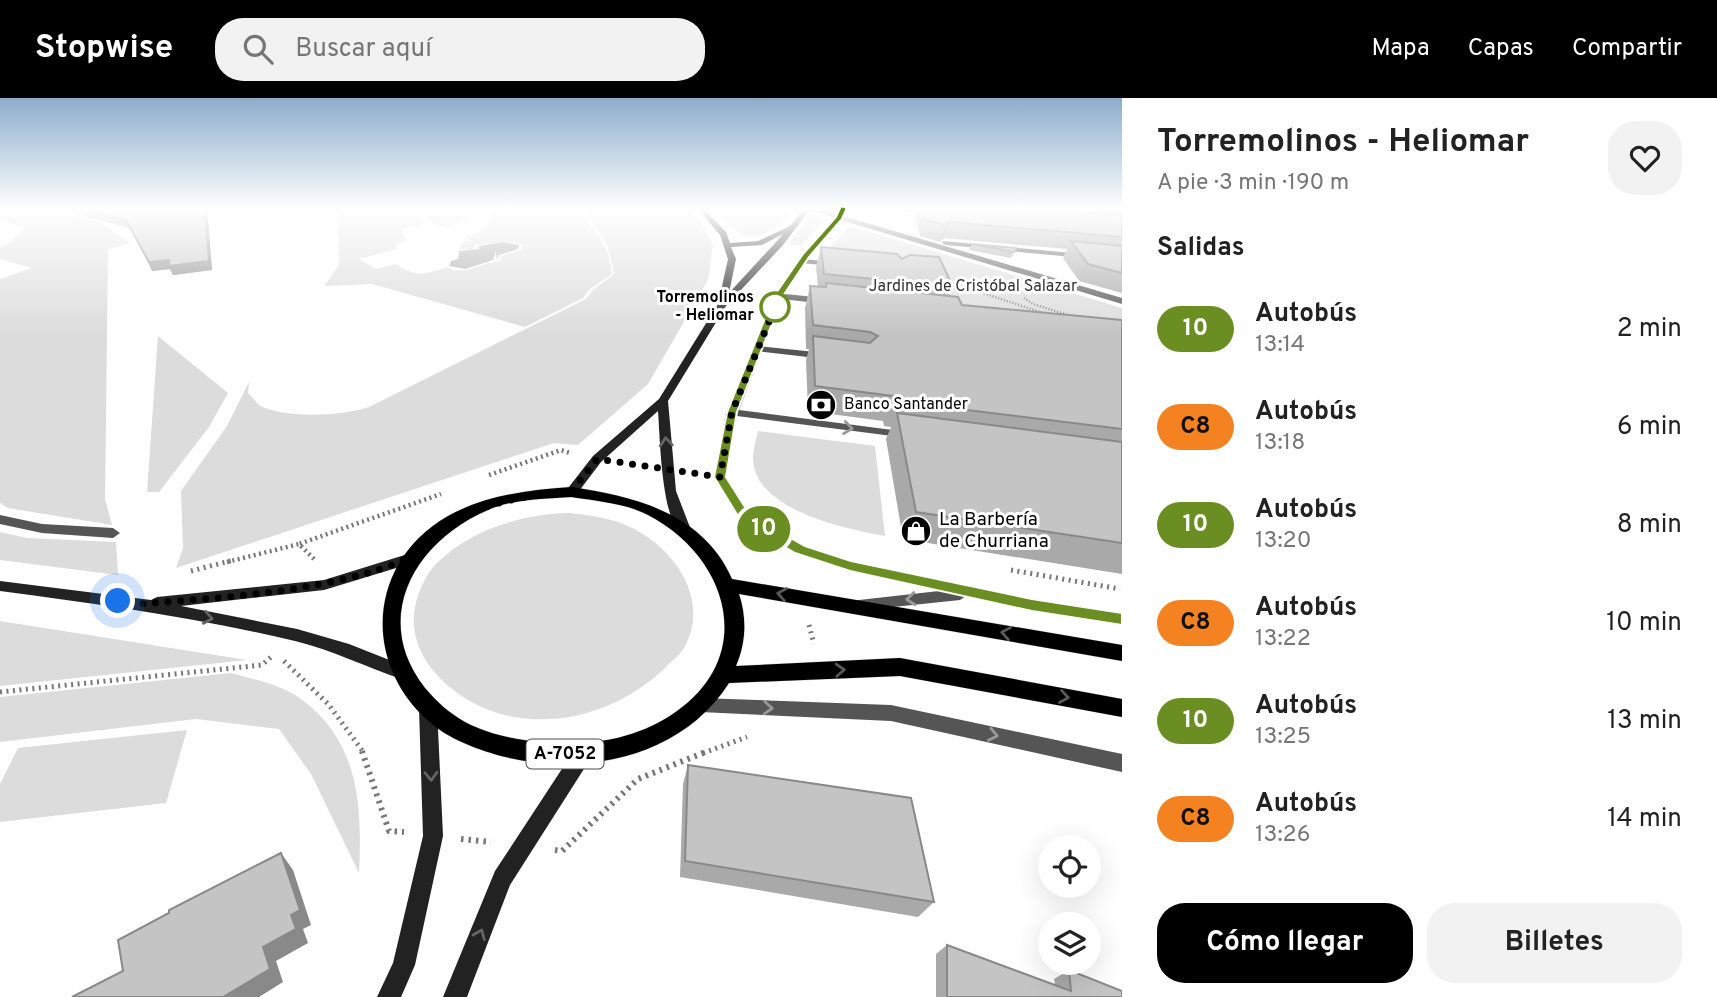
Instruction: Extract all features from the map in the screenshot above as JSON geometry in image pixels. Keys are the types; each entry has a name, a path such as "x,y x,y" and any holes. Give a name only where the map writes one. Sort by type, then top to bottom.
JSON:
{"main road":[{"path":"722,305 732,259 729,250"},
{"path":"571,492 597,459 663,401 722,305 773,250"},
{"path":"663,401 670,491 684,530"},
{"name":"A-7052","path":"571,492 612,499 652,511 684,530 710,554 728,584 736,614 734,644 722,675 700,705 667,729 627,746 582,755 524,752 470,736 428,708 401,672 390,641 389,612 397,583 411,558 442,528 482,507 526,495 571,492"},
{"path":"141,604 324,584 411,558"},
{"path":"728,584 1122,653"},
{"path":"0,586 141,604 297,635 343,649 401,672"},
{"path":"722,675 900,667 1122,708"},
{"path":"389,997 404,965 433,835 428,708"},
{"path":"455,997 502,878 582,755"}],"street":[{"path":"812,250 779,296 732,412 720,477 745,518 800,549 850,566 972,592 1122,619"},
{"path":"948,250 1122,301"},
{"path":"1019,250 1094,257"},
{"path":"802,261 842,264"},
{"path":"779,296 836,302"},
{"path":"758,349 836,358"},
{"path":"732,412 923,438"},
{"path":"0,519 63,531 113,533"},
{"path":"850,606 972,592"},
{"path":"700,705 891,713 1122,763"}],"path":[{"path":"938,278 1061,319 1081,321"},
{"path":"963,286 970,283"},
{"path":"485,477 561,450 597,459"},
{"path":"324,584 317,562 299,544 449,491"},
{"path":"0,692 262,665 297,635"},
{"path":"297,635 282,659 329,705 364,752 389,831 562,851 638,779 737,738 750,736"}],"green space":[{"path":"0,250 108,250 105,499 112,525 8,508 0,503 0,279 32,268 0,259"},
{"path":"339,250 393,250 359,259 376,269 395,264 420,273 447,267 467,270 500,261 501,256 519,250 606,250 612,274 590,289 583,298 525,327 372,284 324,286 339,265"},
{"path":"608,250 712,250 708,280 648,384 578,445 554,443 176,568 183,548 181,491 227,426 249,382 248,393 256,402 276,411 317,415 369,407 586,299 614,274"},
{"name":"Jardines de Cristóbal Salazar","path":"828,250 930,250 1122,308 1122,323 953,308 899,267 820,259"},
{"path":"158,336 228,393 209,427 159,492 147,492"},
{"path":"758,431 875,446 885,536 804,514 784,504 768,491 757,476 753,458"},
{"path":"569,513 621,523 639,531 670,557 689,590 693,609 692,628 684,648 666,667 631,694 592,712 570,717 527,719 505,715 466,699 434,671 422,654 415,635 414,615 429,572 452,550 482,532 534,516"},
{"path":"0,532 27,538 116,542 118,575 0,560"},
{"path":"0,621 247,660 0,686"},
{"path":"231,673 293,694 321,716 335,735 346,756 358,800 359,873 311,774 279,729 196,719 0,742 0,697"},
{"path":"187,730 166,803 0,822 0,784 18,748"}],"shaded area":[{"path":"515,250 499,255 497,260 496,251 493,260 465,269 449,266 451,261 458,259 459,251"}],"building":[{"path":"142,250 208,250 209,261 169,266 169,260 149,262"},
{"path":"821,250 897,254 902,259 910,255 939,257 953,287 824,274"},
{"path":"1078,250 1122,250 1122,273 1088,264"},
{"path":"826,283 958,297 962,305 1122,320 1122,429 894,401 893,396 815,386 813,336 870,343 878,336 870,332 813,325 810,286 826,287"},
{"path":"897,413 1122,442 1122,543 916,512"},
{"path":"688,765 911,798 934,902 685,861"},
{"path":"281,853 300,910 291,915 296,929 263,947 270,969 223,997 72,997 123,971 118,940 169,913 169,910"},
{"path":"947,945 1071,991 1069,975 1082,975 1122,991 1122,997 947,997"}],"bus line":[{"name":"10","path":"811,250 779,296 732,412 720,477 745,518 800,549 850,566 1032,605 1122,619"}],"place":[{"name":"Torremolinos - Heliomar","path":"775,307"},
{"name":"Banco Santander","path":"821,405"},
{"name":"La Barbería de Churriana","path":"916,531"}],"route":[{"path":"118,601 141,604 215,598 324,584 411,558 442,528 482,507 526,495 571,492 597,459 720,477 732,412 775,307"}]}
